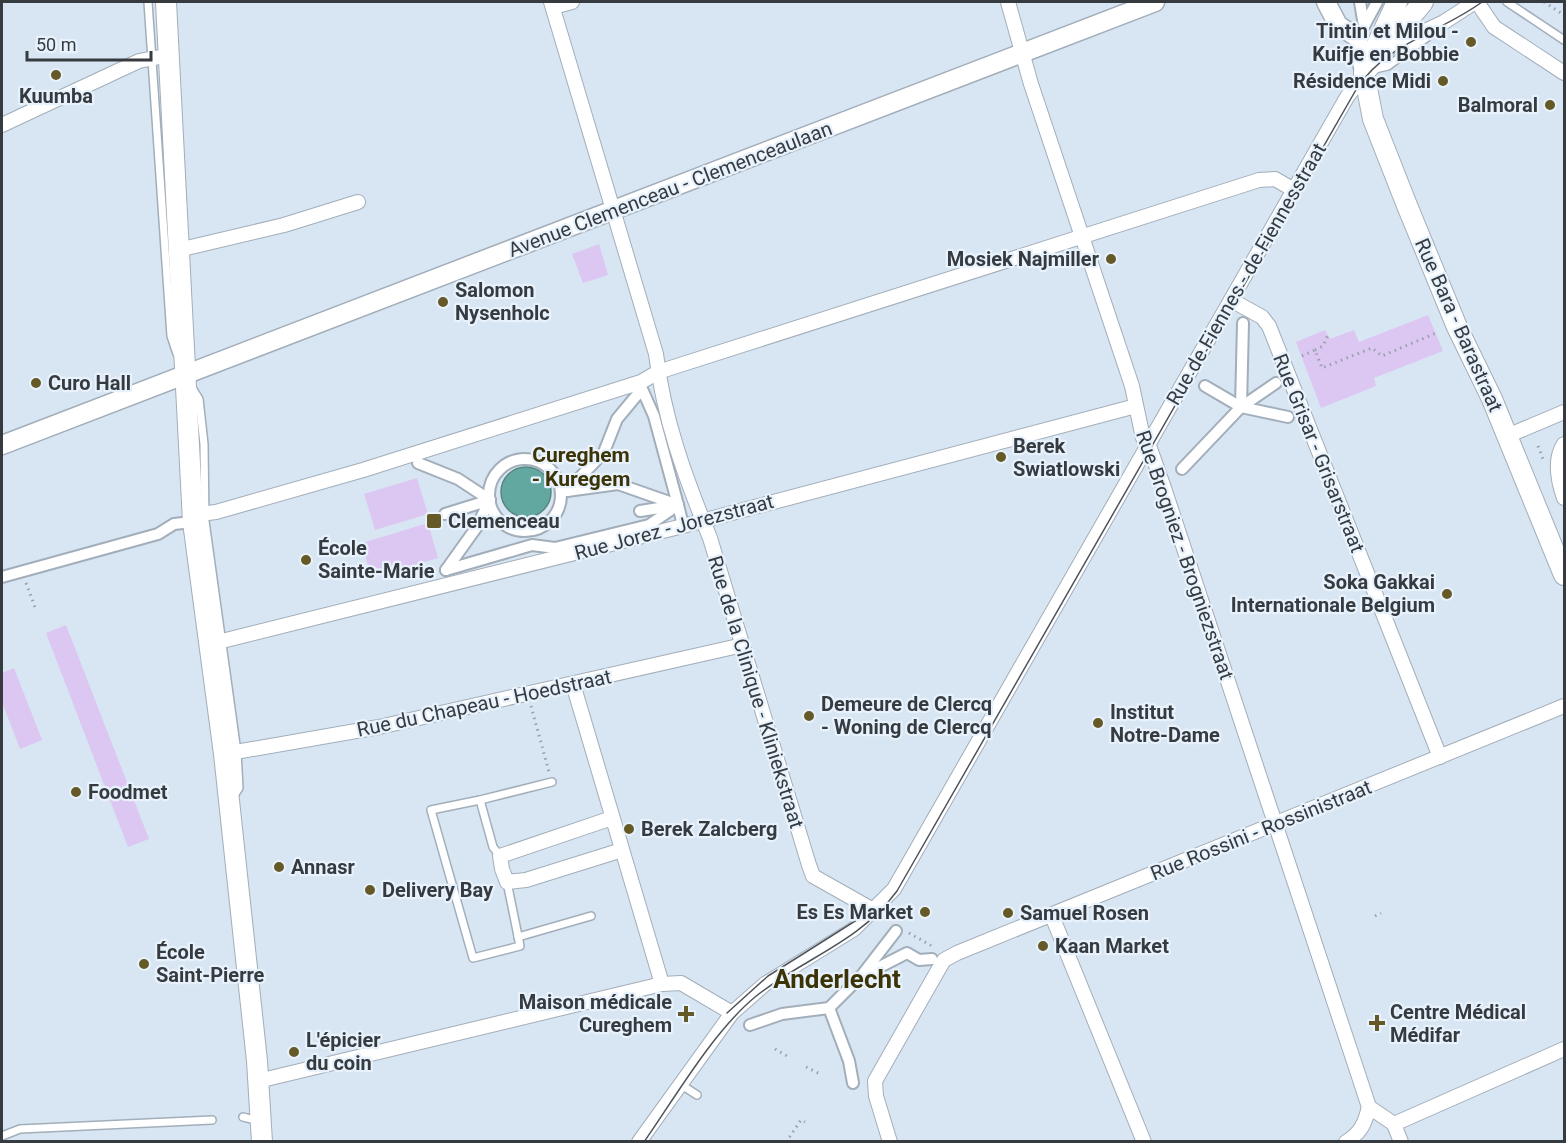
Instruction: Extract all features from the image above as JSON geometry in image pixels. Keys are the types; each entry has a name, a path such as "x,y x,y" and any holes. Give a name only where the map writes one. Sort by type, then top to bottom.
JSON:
{"main road":[{"path":"166,2 161,56 178,250 193,517 216,642 230,753 229,803 258,1081 252,1119 262,1142"},
{"path":"1364,73 1423,2"},
{"path":"1364,73 1380,4"},
{"name":"Rue Bara - Barastraat","path":"1364,73 1373,119 1457,327 1507,436 1564,575"}],"street":[{"path":"552,4 572,2"},
{"name":"Rue Brogniez - Brogniezstraat","path":"1008,2 1137,405 1143,438 1148,445 1369,1107"},
{"name":"Avenue Clemenceau - Clemenceaulaan","path":"2,445 1155,2"},
{"path":"1326,2 1338,25 1358,38 1364,73"},
{"path":"1360,2 1364,26 1380,4"},
{"path":"1476,2 1494,27 1564,73"},
{"name":"Rue de Fiennes - de Fiennesstraat","path":"639,1142 732,1013 765,984 845,935 875,911 907,868 1347,97 1364,73 1389,48 1443,22 1476,2"},
{"name":"Rue de la Clinique - Kliniekstraat","path":"552,4 656,354 662,404 742,645 809,865 813,876 875,911"},
{"path":"2,125 161,56"},
{"path":"2,577 158,534 174,524 193,517 374,466 641,382 658,372 1259,180 1275,179 1294,190"},
{"path":"178,250 284,225 357,202"},
{"name":"Rue Grisar - Grisarstraat","path":"1231,300 1262,317 1269,326 1440,757"},
{"path":"1241,407 1243,323"},
{"path":"1182,469 1241,407 1276,383"},
{"path":"1205,386 1241,407 1288,417"},
{"path":"418,463 458,479 490,500 500,521 518,530 528,531 546,524 553,518 563,490 604,452 617,419 642,389 654,416 681,504 682,521"},
{"name":"Rue Jorez - Jorezstraat","path":"216,642 456,584 1137,405"},
{"path":"1507,436 1564,412"},
{"path":"1564,444 1558,452 1558,469 1564,498"},
{"path":"563,490 546,466 538,461 519,460 509,463 495,476 490,500 476,528 446,570 532,545 555,549 649,525 681,504"},
{"path":"563,490 618,484 648,496 681,504"},
{"path":"648,496 640,511 681,504"},
{"path":"445,514 490,500"},
{"path":"528,531 532,545"},
{"name":"Rue du Chapeau - Hoedstraat","path":"230,753 379,728 742,645"},
{"path":"573,684 662,984"},
{"name":"Rue Rossini - Rossinistraat","path":"938,960 1053,916 1564,706"},
{"path":"612,818 501,855 502,869 507,882 526,880 622,850"},
{"path":"1053,916 1144,1142"},
{"path":"750,1024 782,1014 829,1008 902,931"},
{"path":"860,977 907,953 919,960 938,960 875,1081 876,1096 890,1142"},
{"path":"258,1081 662,984 681,983 714,1000 732,1013"},
{"path":"829,1008 849,1061 853,1083"},
{"path":"1394,1124 1564,1049"},
{"path":"849,1061 861,1067"},
{"path":"1346,1142 1359,1132 1369,1107 1394,1124 1401,1142"}],"lane":[{"path":"148,2 161,56 172,341 184,376"},
{"path":"1508,2 1564,40"},
{"path":"507,882 520,946 473,958 431,810 552,782"},
{"path":"480,800 493,847 501,855"},
{"path":"518,937 591,916"},
{"path":"680,1084 697,1095"},
{"path":"4,1142 2,1135 20,1129 212,1120"}],"path":[{"path":"1544,2 1564,15"},
{"path":"1315,350 1322,368 1372,348 1382,356 1436,333"},
{"path":"1302,356 1323,346 1328,335"},
{"path":"1531,449 1538,446 1535,441"},
{"path":"21,570 35,607"},
{"path":"528,693 552,782"},
{"path":"1375,916 1381,913"},
{"path":"902,931 931,945 938,960"},
{"path":"775,1049 789,1057"},
{"path":"806,1067 820,1074"},
{"path":"786,1142 801,1120 805,1122"}],"shaded area":[{"path":"599,244 608,275 583,283 572,254"},
{"path":"1428,315 1443,351 1374,378 1376,386 1321,408 1296,342 1325,330 1330,339 1354,330 1359,342"},
{"path":"521,467 531,467 544,474 551,487 551,497 544,510 531,517 521,517 512,513 505,506 501,497 501,487 505,478 512,471"},
{"path":"417,478 428,514 375,530 364,494"},
{"path":"428,523 438,558 371,577 362,543"},
{"path":"66,625 149,839 128,847 46,633"},
{"path":"14,668 42,740 20,749 2,702 2,673"}],"tram line":[{"path":"644,1142 696,1065 739,1011 773,983 848,938 882,909 897,891 1357,88 1370,72 1399,49 1482,2"},
{"path":"727,1013 768,976 863,916"}],"place":[{"name":"Tintin et Milou - Kuifje en Bobbie","path":"1471,42"},
{"name":"Kuumba","path":"56,75"},
{"name":"Résidence Midi","path":"1443,81"},
{"name":"Balmoral","path":"1550,105"},
{"name":"Mosiek Najmiller","path":"1111,259"},
{"name":"Salomon Nysenholc","path":"443,302"},
{"name":"Curo Hall","path":"36,383"},
{"name":"Berek Swiatlowski","path":"1001,457"},
{"name":"Clemenceau","path":"434,521"},
{"name":"École Sainte-Marie","path":"306,560"},
{"name":"Soka Gakkai Internationale Belgium","path":"1447,594"},
{"name":"Demeure de Clercq - Woning de Clercq","path":"809,716"},
{"name":"Institut Notre-Dame","path":"1098,723"},
{"name":"Foodmet","path":"76,792"},
{"name":"Berek Zalcberg","path":"629,829"},
{"name":"Annasr","path":"279,867"},
{"name":"Delivery Bay","path":"370,890"},
{"name":"Es Es Market","path":"925,912"},
{"name":"Samuel Rosen","path":"1008,913"},
{"name":"Kaan Market","path":"1043,946"},
{"name":"École Saint-Pierre","path":"144,964"},
{"name":"Maison médicale Cureghem","path":"686,1014"},
{"name":"Centre Médical Médifar","path":"1377,1023"},
{"name":"L'épicier du coin","path":"294,1052"}],"district":[{"name":"Cureghem - Kuregem","path":"581,467"},
{"name":"Anderlecht","path":"837,979"}]}
